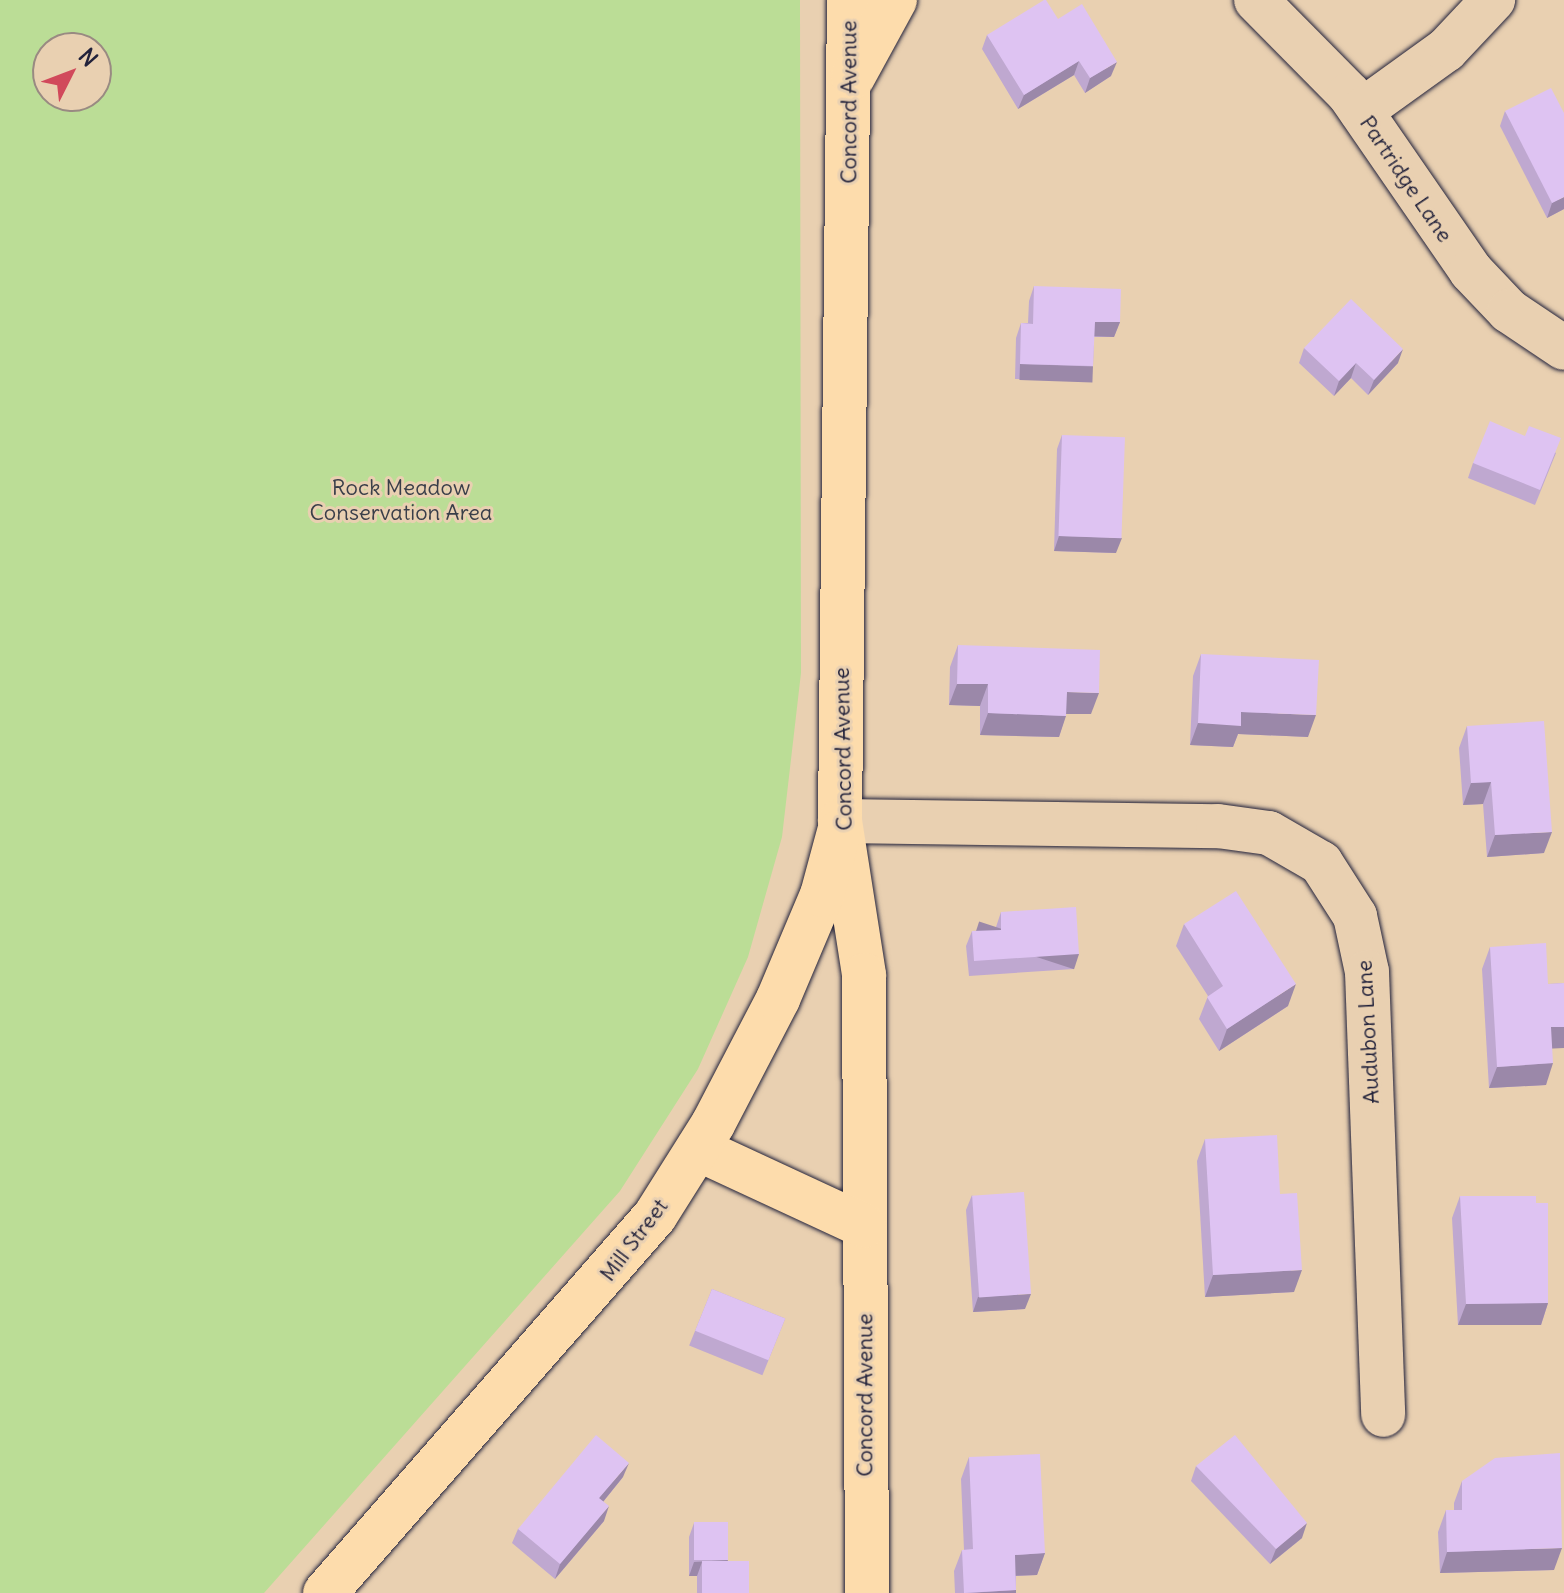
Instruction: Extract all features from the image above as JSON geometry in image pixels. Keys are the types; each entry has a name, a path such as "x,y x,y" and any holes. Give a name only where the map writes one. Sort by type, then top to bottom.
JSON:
{"main road":[{"name":"Concord Avenue","path":"849,0 840,821 864,960 867,1593"},
{"path":"850,83 895,0"},
{"name":"Mill Street","path":"325,1593 577,1313 698,1149 804,940 840,821"},
{"path":"698,1149 864,1226"}],"street":[{"name":"Partridge Lane","path":"1256,0 1361,111 1454,251 1509,311 1564,348"},
{"path":"1361,111 1446,50 1493,0"},
{"name":"Audubon Lane","path":"840,821 1218,826 1269,833 1321,863 1346,894 1367,972 1383,1415"}],"green space":[{"name":"Rock Meadow Conservation Area","path":"0,0 800,0 801,673 782,837 748,957 698,1069 620,1191 264,1593 0,1593"}],"building":[{"path":"1044,0 1058,19 1082,4 1117,62 1090,78 1079,61 1024,95 987,35"},
{"path":"1551,88 1564,113 1564,197 1552,203 1505,111"},
{"path":"1034,286 1121,289 1120,322 1095,322 1093,366 1020,364 1021,323 1033,324"},
{"path":"1351,299 1403,349 1374,380 1356,363 1339,381 1304,348"},
{"path":"1490,421 1525,436 1529,426 1561,438 1540,490 1473,463"},
{"path":"1062,435 1125,437 1121,538 1058,536"},
{"path":"958,645 1100,650 1099,693 1067,692 1066,716 988,713 988,684 957,684"},
{"path":"1201,654 1319,660 1316,715 1241,712 1241,726 1198,723"},
{"path":"1544,721 1552,832 1495,835 1491,782 1471,783 1467,726"},
{"path":"1236,891 1296,984 1227,1029 1207,997 1223,986 1184,924"},
{"path":"1076,907 1079,954 974,961 972,931 1001,930 1001,912"},
{"path":"1546,943 1548,984 1564,983 1564,1027 1551,1027 1553,1063 1497,1067 1490,947"},
{"path":"1277,1135 1280,1194 1297,1193 1302,1270 1213,1275 1205,1139"},
{"path":"1024,1192 1031,1294 979,1297 972,1196"},
{"path":"1460,1196 1536,1196 1536,1203 1548,1203 1548,1303 1466,1304"},
{"path":"712,1289 785,1319 768,1360 695,1331"},
{"path":"596,1435 629,1463 599,1498 609,1506 560,1564 518,1529"},
{"path":"1235,1435 1307,1523 1276,1549 1196,1466"},
{"path":"1560,1453 1562,1548 1447,1552 1446,1510 1462,1510 1462,1481 1495,1458"},
{"path":"1040,1454 1045,1553 1015,1555 1016,1590 964,1593 962,1550 973,1549 969,1457"},
{"path":"694,1522 728,1522 728,1560 694,1560"},
{"path":"702,1561 749,1561 749,1593 702,1593"}]}
